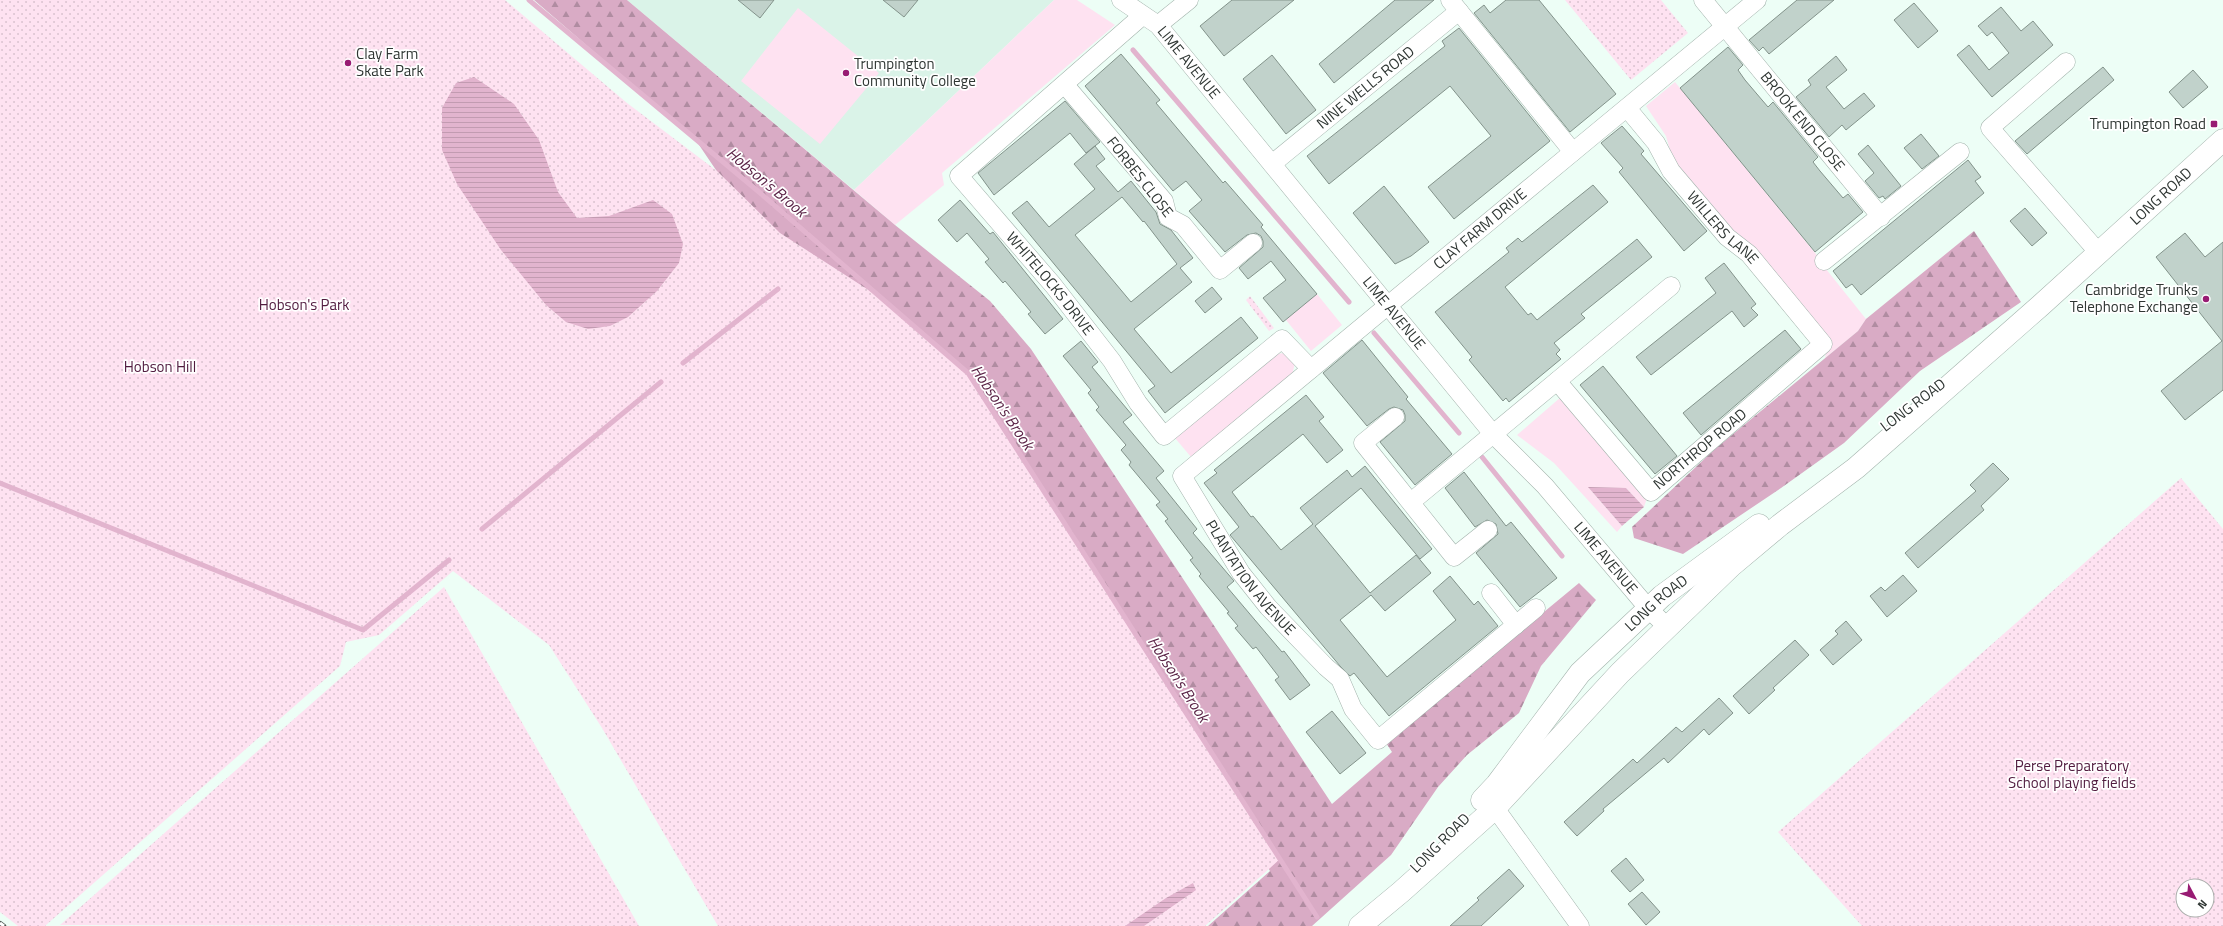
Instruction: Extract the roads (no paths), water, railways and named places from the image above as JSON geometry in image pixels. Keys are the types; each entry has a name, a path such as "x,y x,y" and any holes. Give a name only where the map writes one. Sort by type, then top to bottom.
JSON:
{"main road":[{"name":"LONG ROAD","path":"1359,926 1401,892 1495,808 1620,673 1731,566 1780,525 1856,468 2006,336 2223,140"},
{"name":"LONG ROAD","path":"1359,926 1488,794 1580,673 1648,608 1698,568 1840,465 1892,420 2006,336"}],"street":[{"name":"LIME AVENUE","path":"1121,0 1142,16 1158,25 1493,434 1545,486 1648,608 1667,627"},
{"path":"1158,25 1189,0"},
{"name":"BROOK END CLOSE","path":"1703,0 1882,217"},
{"name":"CLAY FARM DRIVE","path":"1388,306 1757,0"},
{"path":"1455,5 1573,152"},
{"name":"NINE WELLS ROAD","path":"1272,164 1455,5"},
{"name":"WHITELOCKS DRIVE","path":"1142,16 1065,85 959,176 1054,284 1112,361 1138,403 1164,436 1282,339 1311,369"},
{"path":"2066,62 1990,128 2098,252"},
{"name":"FORBES CLOSE","path":"1065,85 1164,201 1168,217 1183,225 1220,270 1253,243"},
{"name":"WILLERS LANE","path":"1627,108 1656,143 1671,170 1681,183 1727,238 1749,254 1822,344"},
{"path":"1824,261 1882,217 1960,152"},
{"path":"1410,502 1671,286"},
{"name":"PLANTATION AVENUE","path":"1388,306 1182,476 1241,573 1268,607 1326,667 1340,679 1353,709 1378,740 1536,608"},
{"name":"NORTHROP ROAD","path":"1557,380 1651,492 1822,344"},
{"path":"1395,417 1363,443 1454,557 1488,530"},
{"path":"1491,593 1516,625"},
{"path":"1495,808 1580,926"}],"waterway":[{"name":"Hobson's Brook","path":"529,0 759,192 968,373 1317,917"},
{"path":"1133,50 1349,302"},
{"path":"683,363 778,289"},
{"path":"1374,333 1459,433"},
{"path":"482,529 661,382"},
{"path":"1482,457 1562,556"},
{"path":"0,483 363,630 449,560"}],"railway":[{"path":"0,923 4,926"}],"place":[{"name":"Clay Farm Skate Park","path":"348,63"},
{"name":"Trumpington Community College","path":"846,73"},
{"name":"Trumpington Road","path":"2214,124"},
{"name":"Cambridge Trunks Telephone Exchange","path":"2206,299"}],"park label":[{"name":"Hobson's Park","path":"304,305"},
{"name":"Hobson Hill","path":"160,367"},
{"name":"Perse Preparatory School playing fields","path":"2072,774"}]}
